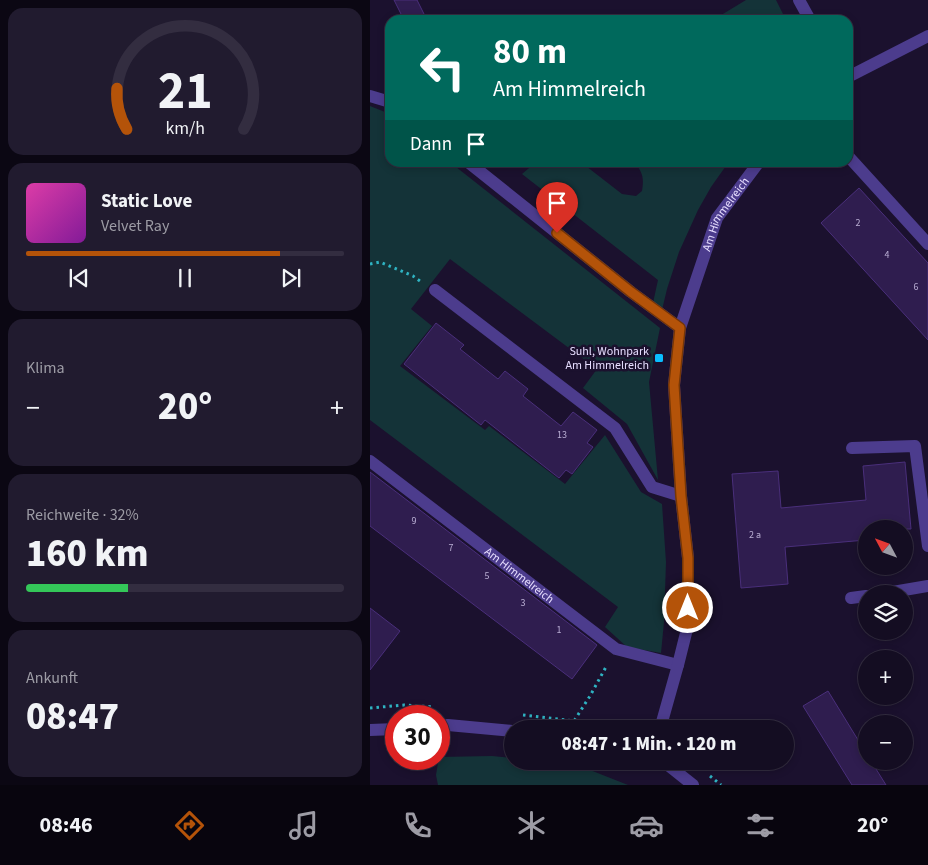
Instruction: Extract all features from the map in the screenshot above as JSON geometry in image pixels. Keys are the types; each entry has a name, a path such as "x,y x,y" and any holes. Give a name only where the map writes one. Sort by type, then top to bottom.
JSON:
{"street":[{"path":"799,0 807,15"},
{"path":"853,74 928,36"},
{"path":"370,96 385,100"},
{"path":"853,162 928,244"},
{"path":"474,167 631,292 680,328"},
{"name":"Am Himmelreich","path":"663,720 688,625 688,558 681,496 674,385 680,328 717,218 755,167"},
{"path":"436,290 615,428 652,487 681,496"},
{"path":"852,448 915,446 928,546"},
{"name":"Am Himmelreich","path":"370,461 616,649 678,666"},
{"path":"913,589 928,586"},
{"path":"851,598 858,597"},
{"path":"450,725 504,730"},
{"path":"370,730 385,729"},
{"path":"674,770 693,785"}],"path":[{"path":"370,264 380,262 413,276 436,290"},
{"path":"575,720 616,649"},
{"path":"370,708 385,707"},
{"path":"514,714 565,720"}],"green space":[{"path":"746,0 776,0 784,15 721,15"},
{"path":"370,106 385,112 385,167 456,167 660,328 649,382 658,480 627,424 583,388 597,369 450,259 411,309 432,326 400,366 485,430 489,426 565,484 605,435 641,492 662,504 666,562 661,653 627,647 605,627 618,607 370,420"},
{"path":"530,167 587,167 622,194 636,196 642,191 643,179 637,167 725,167 698,210 679,252 662,310 653,303 658,280 522,174"},
{"path":"450,757 504,757 504,770 590,770 628,785 438,785 437,770 450,770"}],"building":[{"path":"394,0 417,0 424,15 402,15"},
{"path":"859,188 928,263 928,340 821,223"},
{"path":"436,323 464,345 460,349 498,379 505,371 528,389 523,396 561,426 573,412 597,430 587,443 593,447 572,474 566,470 559,478 485,420 481,425 404,364"},
{"path":"905,462 910,520 858,520 858,541 785,547 788,584 741,588 732,474 778,471 781,508 866,500 863,466"},
{"path":"370,472 597,645 572,679 370,526"},
{"path":"370,608 400,631 370,670"},
{"path":"828,691 858,740 858,770 877,770 886,785 852,785 803,706"}],"place":[{"name":"Suhl, Wohnpark Am Himmelreich","path":"659,358"}],"route":[{"path":"557,233 680,328 674,385 681,496 688,558 688,608"}]}
